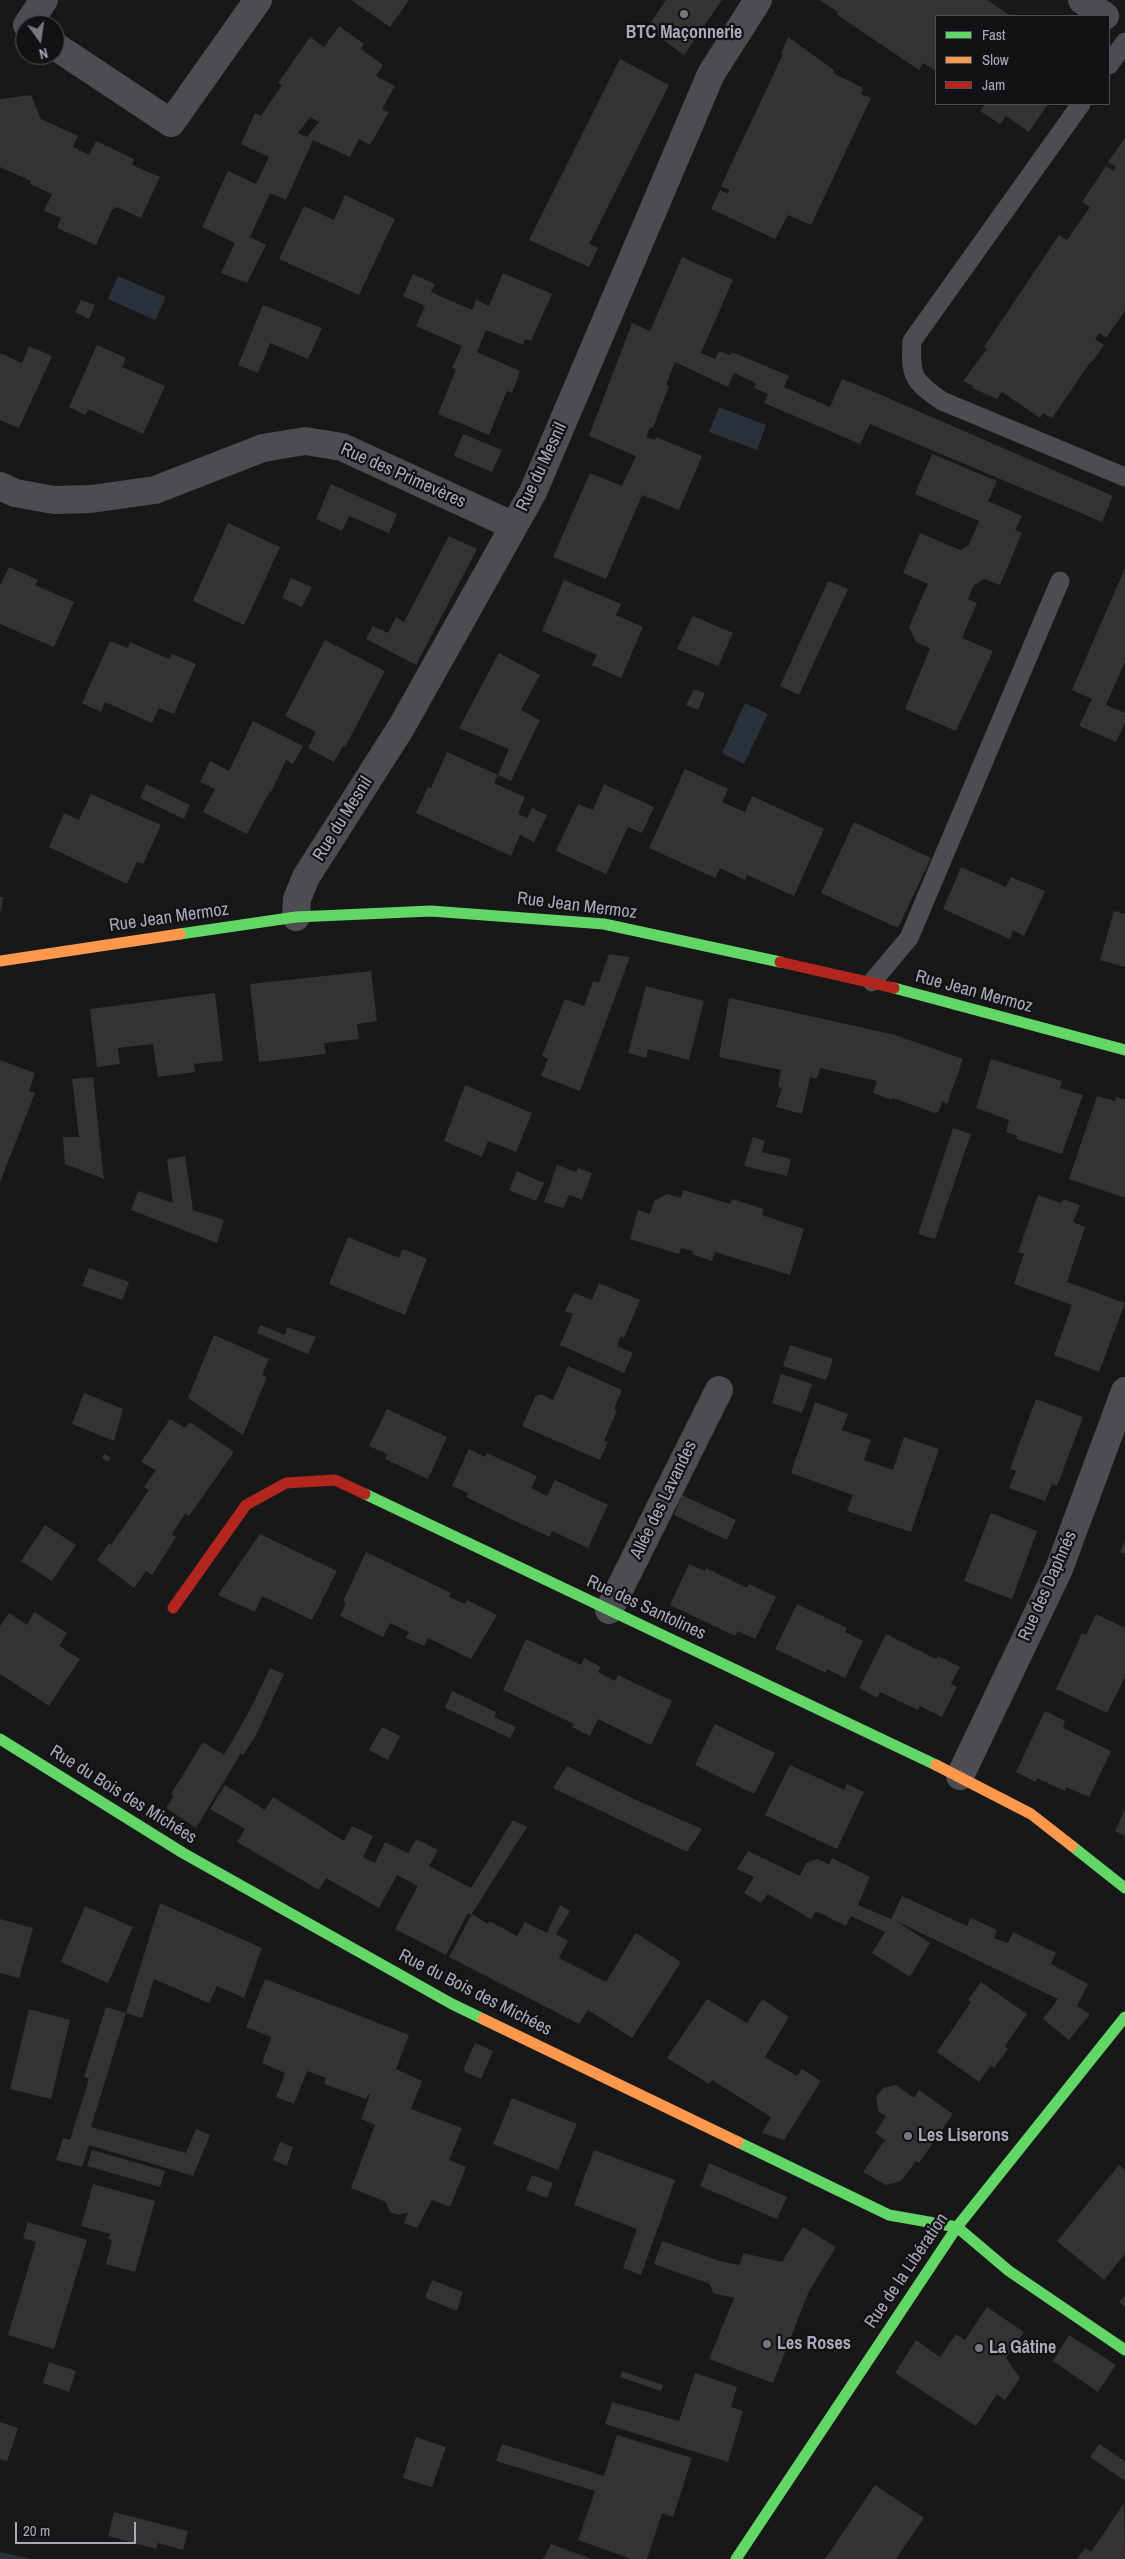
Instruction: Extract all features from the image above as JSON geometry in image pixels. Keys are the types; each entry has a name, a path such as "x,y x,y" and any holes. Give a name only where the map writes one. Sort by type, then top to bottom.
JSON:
{"street":[{"path":"34,15 44,0"},
{"path":"65,53 171,123 258,0"},
{"name":"Rue du Mesnil","path":"296,917 297,898 306,877 402,726 533,492 711,74 758,0"},
{"path":"1082,0 1104,15"},
{"path":"1110,19 1125,30"},
{"name":"Rue des Primevères","path":"0,486 15,493 54,500 91,499 156,490 263,448 305,440 342,447 514,526"},
{"name":"Rue Jean Mermoz","path":"0,961 296,917 431,911 604,924 872,982 1125,1050"},
{"name":"Rue Jean Mermoz","path":"8,971 42,954"},
{"name":"Allée des Lavandes","path":"609,1610 718,1390"},
{"name":"Rue des Daphnés","path":"960,1776 1059,1569 1125,1391"},
{"name":"Rue des Santolines","path":"173,1608 246,1505 286,1482 335,1480 960,1776 1031,1814 1125,1888"},
{"name":"Rue du Bois des Michées","path":"0,1739 182,1853 452,2004 889,2215 957,2227"},
{"name":"Rue de la Libération","path":"736,2559 957,2227 1125,2017"},
{"path":"957,2227 1010,2271 1125,2350"}],"lane":[{"path":"1110,64 1125,42"},
{"path":"1080,105 912,341 910,368 921,387 942,401 1125,477"},
{"path":"872,982 909,938 1060,581"}],"shaded area":[{"path":"118,276 166,297 155,320 108,299"},
{"path":"719,407 766,425 757,450 709,432"},
{"path":"745,703 768,714 744,764 722,753"},
{"path":"0,2552 32,2559 0,2559"}],"building":[{"path":"351,0 409,0 390,27"},
{"name":"BTC Maçonnerie","path":"666,0 722,0 684,55 647,28"},
{"path":"820,0 987,0 1010,15 935,15 935,70 923,63 919,70 836,14 838,12"},
{"path":"339,26 364,44 361,49 383,65 376,76 395,86 382,109 389,112 370,145 359,139 350,157 313,140 286,200 270,193 250,237 266,245 247,283 221,273 235,243 202,227 228,171 256,184 269,157 241,144 255,113 261,116 282,85 278,83 310,37 324,47","holes":["310,117 319,122 307,137 298,133"]},
{"path":"788,37 834,70 833,73 863,88 861,94 871,98 811,225 788,215 775,239 711,209 720,190 728,194 730,190 721,186 783,54 781,54"},
{"path":"620,59 669,85 589,244 598,248 589,267 529,240"},
{"path":"31,95 41,119 78,136 73,147 89,155 96,141 134,159 132,165 160,177 141,218 117,207 112,210 96,245 57,228 61,218 44,211 52,194 30,184 31,181 0,167 0,99"},
{"path":"984,105 1047,105 1029,132 1006,116 1000,124 980,111"},
{"path":"1125,138 1125,311 1106,338 1099,333 1095,339 1104,345 1052,418 1043,413 1040,418 1002,392 997,399 972,388 973,386 963,381 987,349 984,347 1059,235 1067,240 1090,207 1082,202 1106,166 1113,171 1116,167 1108,162"},
{"path":"345,195 395,219 359,295 279,259 304,206 334,220"},
{"path":"682,257 733,280 701,353 715,359 719,351 730,355 732,352 768,367 789,376 784,387 830,407 842,379 872,391 1113,496 1102,522 870,424 860,444 764,403 768,394 754,388 756,383 734,373 728,387 675,362 666,385 669,386 653,428 650,427 646,437 655,440 656,437 702,456 679,510 642,495 606,579 553,557 590,473 622,486 636,456 589,436 632,323 650,331"},
{"path":"503,273 552,294 531,341 525,339 523,345 486,330 477,352 520,371 512,393 507,391 489,435 438,414 456,369 452,368 462,346 416,326 425,306 403,296 413,274 435,284 431,292 472,310 476,300 489,306"},
{"path":"81,300 95,305 89,319 75,312"},
{"path":"263,305 322,328 308,359 270,343 258,373 238,365"},
{"path":"97,345 126,358 122,367 165,386 143,434 88,409 85,415 69,407"},
{"path":"29,346 52,356 19,428 0,420 0,353 22,363"},
{"path":"463,434 502,450 492,472 454,456"},
{"path":"932,454 997,481 988,501 1022,516 1015,530 1022,533 1000,585 984,579 974,585 968,599 977,603 962,638 993,651 956,731 905,709 930,648 916,642 909,627 928,584 903,573 920,533 960,550 969,545 979,521 915,494"},
{"path":"331,484 397,514 389,533 349,516 342,531 316,519"},
{"path":"228,523 280,547 244,625 193,601"},
{"path":"449,536 477,549 416,665 366,639 373,626 388,633 396,617 404,622"},
{"path":"9,567 38,580 35,585 74,602 54,647 0,624 0,586"},
{"path":"1125,568 1125,662 1106,705 1125,713 1125,723 1116,742 1079,726 1092,699 1072,690"},
{"path":"291,578 312,587 302,607 282,598"},
{"path":"564,580 621,604 616,615 643,627 621,678 592,665 597,655 542,631"},
{"path":"828,581 848,589 799,695 780,686"},
{"path":"693,616 733,633 718,666 677,649"},
{"path":"325,640 385,671 345,747 343,746 334,762 308,748 316,732 285,716"},
{"path":"110,641 128,648 130,642 169,659 172,654 196,664 174,714 159,708 152,723 105,702 101,712 82,703"},
{"path":"499,653 540,675 521,710 540,720 511,781 498,775 509,749 459,728"},
{"path":"694,689 705,693 698,710 686,705"},
{"path":"253,721 303,746 293,764 286,760 271,792 247,834 203,812 215,789 200,782 210,761 229,771"},
{"path":"447,752 498,775 494,783 525,797 518,814 527,818 532,808 547,815 534,842 520,835 511,856 416,813 428,787 431,788"},
{"path":"685,769 728,789 722,802 745,812 752,796 824,829 794,896 747,875 745,880 720,868 715,878 649,848"},
{"path":"146,784 190,805 184,819 140,798"},
{"path":"604,784 654,807 642,833 628,827 606,874 556,851 578,804 593,810"},
{"path":"91,794 161,825 143,864 137,862 127,884 49,847 64,813 79,820"},
{"path":"854,822 931,858 898,928 821,893"},
{"path":"961,867 1006,887 1011,877 1045,891 1024,936 1013,930 1010,939 943,909"},
{"path":"0,897 3,897 1,911 0,911"},
{"path":"1114,911 1125,914 1125,967 1100,960"},
{"path":"609,954 630,957 580,1091 541,1076 548,1059 542,1056 565,999 584,1006 593,981 599,983"},
{"path":"371,971 377,1021 357,1024 359,1039 324,1043 326,1054 259,1062 250,984"},
{"path":"646,986 704,1001 689,1060 648,1049 646,1058 628,1053"},
{"path":"215,993 223,1061 194,1064 195,1072 158,1077 153,1044 118,1048 120,1064 97,1067 90,1009"},
{"path":"729,998 895,1035 963,1059 947,1104 942,1101 939,1111 935,1113 873,1093 877,1081 820,1068 817,1079 810,1077 802,1114 776,1107 782,1088 778,1087 781,1070 719,1057"},
{"path":"991,1059 1062,1081 1060,1088 1083,1095 1062,1154 1016,1139 1018,1136 1006,1132 1009,1120 976,1108"},
{"path":"0,1060 35,1073 29,1091 35,1093 0,1182"},
{"path":"93,1077 104,1179 65,1164 63,1137 79,1137 72,1079"},
{"path":"465,1085 532,1113 516,1152 488,1141 482,1157 444,1141"},
{"path":"1097,1096 1115,1101 1116,1097 1125,1100 1125,1198 1069,1179"},
{"path":"953,1128 971,1134 935,1239 918,1234"},
{"path":"753,1137 765,1141 762,1152 791,1159 787,1176 744,1166"},
{"path":"185,1156 193,1210 224,1220 217,1243 131,1210 138,1191 173,1203 167,1159"},
{"path":"557,1165 576,1172 578,1168 592,1173 582,1200 569,1195 563,1208 544,1202"},
{"path":"517,1171 544,1183 536,1201 509,1190"},
{"path":"683,1190 730,1204 732,1199 764,1209 762,1215 804,1229 790,1275 715,1252 712,1261 692,1254 693,1251 681,1248 679,1254 630,1239 638,1210 650,1214 654,1201 667,1194 681,1198"},
{"path":"1038,1195 1061,1203 1063,1199 1080,1205 1073,1222 1085,1227 1067,1282 1125,1303 1099,1372 1054,1355 1072,1305 1014,1284 1024,1254 1018,1252"},
{"path":"348,1237 399,1258 403,1249 427,1259 405,1315 329,1284"},
{"path":"89,1268 129,1282 122,1300 82,1286"},
{"path":"599,1283 640,1300 624,1338 621,1336 617,1346 633,1353 624,1373 560,1345 573,1314 565,1311 574,1293 592,1300"},
{"path":"260,1325 285,1335 287,1327 316,1337 308,1354 257,1333"},
{"path":"214,1335 269,1359 262,1375 267,1377 243,1435 188,1398"},
{"path":"790,1345 833,1359 826,1380 783,1366"},
{"path":"568,1366 622,1390 614,1409 617,1410 604,1441 608,1442 600,1460 522,1426 535,1397 541,1394 553,1400"},
{"path":"781,1374 812,1384 802,1413 772,1403"},
{"path":"84,1393 123,1409 114,1441 72,1424"},
{"path":"1036,1399 1083,1417 1057,1486 1052,1484 1045,1501 1009,1488 1016,1471 1010,1469"},
{"path":"815,1402 848,1414 842,1430 871,1440 864,1460 893,1470 904,1437 939,1449 911,1532 847,1511 853,1495 791,1473"},
{"path":"387,1409 447,1437 428,1479 385,1459 387,1454 369,1446"},
{"path":"170,1419 185,1428 190,1422 234,1452 189,1516 185,1514 172,1534 176,1537 152,1575 146,1571 134,1588 97,1560 109,1543 111,1545 149,1490 144,1487 156,1470 141,1462"},
{"path":"469,1449 485,1457 487,1453 537,1476 531,1488 547,1496 555,1480 608,1505 588,1548 552,1531 550,1537 466,1497 468,1493 452,1486"},
{"path":"104,1454 111,1457 108,1462 102,1458"},
{"path":"682,1495 736,1520 727,1540 674,1515"},
{"path":"991,1513 1037,1531 1012,1599 964,1581"},
{"path":"45,1525 76,1545 52,1581 21,1561"},
{"path":"260,1534 337,1571 312,1620 262,1596 255,1612 218,1595"},
{"path":"1125,1540 1125,1554 1120,1552"},
{"path":"366,1552 451,1593 449,1597 465,1604 467,1600 497,1615 471,1659 428,1638 424,1646 406,1638 409,1632 390,1623 383,1637 340,1616 346,1603 343,1601"},
{"path":"689,1564 705,1571 706,1568 747,1588 749,1584 776,1597 755,1639 738,1631 735,1636 670,1605"},
{"path":"797,1604 847,1628 845,1632 863,1641 845,1678 827,1669 826,1673 775,1649"},
{"path":"34,1612 67,1633 59,1646 80,1659 49,1706 0,1674 0,1626 9,1613 27,1625"},
{"path":"1096,1614 1125,1628 1125,1677 1107,1713 1056,1689 1082,1633 1086,1635"},
{"path":"886,1634 936,1659 938,1656 960,1667 951,1684 957,1687 942,1717 920,1706 918,1710 880,1692 877,1698 859,1688"},
{"path":"526,1639 581,1665 584,1658 601,1667 598,1672 615,1681 618,1675 672,1701 651,1745 598,1719 590,1736 572,1727 574,1724 503,1690"},
{"path":"270,1668 284,1674 255,1737 243,1755 241,1753 196,1828 166,1808 174,1796 171,1794 203,1742 224,1755 252,1706"},
{"path":"452,1691 496,1712 494,1717 516,1727 510,1738 445,1708"},
{"path":"1045,1711 1065,1721 1063,1728 1111,1751 1089,1797 1066,1787 1065,1791 1037,1778 1036,1782 1016,1772"},
{"path":"715,1724 775,1753 754,1794 695,1765"},
{"path":"382,1727 400,1736 388,1760 369,1750"},
{"path":"790,1765 844,1790 847,1784 864,1792 837,1849 765,1815"},
{"path":"567,1766 636,1800 702,1829 687,1852 553,1788"},
{"path":"225,1785 265,1810 273,1797 344,1841 352,1826 373,1836 363,1857 375,1863 385,1842 408,1853 416,1839 438,1850 429,1866 471,1888 513,1820 527,1827 471,1915 468,1913 446,1955 395,1929 418,1886 397,1875 379,1908 326,1878 319,1890 237,1842 245,1829 210,1809"},
{"path":"1125,1809 1125,1836 1115,1831"},
{"path":"748,1851 800,1876 806,1863 817,1859 829,1864 832,1858 870,1877 858,1905 891,1919 902,1896 967,1926 971,1918 997,1930 994,1938 1008,1943 1013,1932 1056,1953 1051,1964 1088,1984 1077,2006 1090,2014 1069,2040 1043,2019 1058,1999 894,1920 930,1943 910,1977 872,1953 885,1932 851,1916 846,1926 816,1911 811,1919 768,1894 761,1903 744,1893 754,1877 737,1869"},
{"path":"160,1903 262,1948 244,1998 217,1986 209,2003 154,1979 142,2018 126,2013"},
{"path":"560,1905 570,1911 556,1934 568,1941 559,1958 606,1982 636,1933 681,1962 632,2038 588,2010 579,2024 449,1957 472,1914 488,1924 489,1921 517,1936 525,1922 547,1933"},
{"path":"85,1906 133,1927 108,1983 61,1962"},
{"path":"0,1919 33,1928 19,1978 0,1973"},
{"path":"265,1979 409,2035 396,2069 422,2081 411,2109 462,2128 449,2160 466,2167 450,2207 432,2200 417,2228 404,2223 408,2212 398,2215 390,2212 386,2202 351,2188 375,2125 361,2119 370,2095 368,2094 366,2099 324,2084 326,2078 307,2071 294,2104 276,2097 285,2073 262,2063 271,2037 246,2027"},
{"path":"981,1982 1027,2014 1005,2046 1008,2049 994,2068 991,2065 979,2082 937,2052 971,2002 968,2000"},
{"path":"707,1999 747,2023 762,1999 789,2017 765,2057 797,2076 802,2069 821,2081 784,2140 762,2133 771,2117 712,2080 709,2084 667,2058"},
{"path":"106,2007 126,2013 91,2127 186,2153 196,2129 210,2135 193,2176 89,2145 82,2167 56,2160 63,2138 70,2140 89,2079 84,2077"},
{"path":"29,2009 70,2020 51,2099 10,2089"},
{"path":"475,2043 493,2051 481,2079 465,2072 464,2068"},
{"name":"Les Liserons","path":"896,2085 914,2098 919,2090 953,2114 919,2163 916,2161 901,2181 886,2185 863,2172 885,2140 875,2133 886,2116 878,2111 876,2097 883,2088"},
{"path":"512,2098 577,2124 558,2170 493,2144"},
{"path":"280,2142 293,2147 287,2166 273,2160"},
{"path":"92,2150 165,2171 160,2187 87,2166"},
{"path":"594,2150 675,2180 641,2275 623,2268 637,2229 574,2205"},
{"path":"709,2163 787,2197 777,2219 700,2186"},
{"path":"1119,2165 1125,2170 1125,2254 1104,2280 1057,2241"},
{"path":"532,2175 553,2183 547,2198 526,2190"},
{"path":"93,2184 155,2201 135,2272 106,2264 112,2240 108,2239 110,2234 81,2226"},
{"path":"28,2222 87,2240 54,2349 8,2335 36,2242 23,2238"},
{"path":"803,2227 836,2247 809,2291 773,2383 709,2359 734,2298 713,2293 710,2284 654,2264 662,2241 723,2262 740,2265 743,2253 782,2262"},
{"path":"432,2280 463,2292 457,2311 425,2298"},
{"path":"1125,2296 1125,2307 1119,2302"},
{"path":"987,2307 1024,2332 1006,2358 1020,2378 1005,2400 997,2394 976,2426 895,2373 916,2340 940,2357 956,2334 965,2340"},
{"path":"1069,2335 1116,2365 1098,2392 1053,2361"},
{"path":"49,2362 76,2371 69,2392 43,2383"},
{"path":"622,2371 663,2385 661,2391 620,2377"},
{"path":"695,2373 737,2387 731,2407 743,2411 728,2462 605,2424 612,2402 679,2421"},
{"path":"0,2422 18,2428 7,2461 0,2459"},
{"path":"617,2435 692,2458 673,2517 662,2513 647,2559 631,2559 578,2540 595,2491 496,2461 502,2444 604,2476"},
{"path":"416,2437 446,2447 432,2487 403,2478"},
{"path":"1099,2444 1125,2461 1125,2481 1090,2457"},
{"path":"875,2485 924,2518 896,2559 825,2559"},
{"path":"1124,2503 1125,2559 1077,2559 1085,2548 1091,2552"},
{"path":"114,2512 188,2531 183,2550 158,2543 156,2549 108,2536"},
{"path":"551,2544 592,2559 543,2559"}],"traffic: fast":[{"path":"180,934 296,917 431,911 604,924 780,962"},
{"path":"894,988 1125,1050"},
{"path":"365,1494 936,1765"},
{"path":"0,1739 183,1853 452,2004 483,2019"},
{"path":"1072,1846 1125,1888"},
{"path":"736,2559 957,2227 1125,2017"},
{"path":"738,2142 889,2215 957,2227 1009,2271 1125,2350"}],"traffic: slow":[{"path":"0,961 180,934"},
{"path":"936,1765 1031,1814 1072,1846"},
{"path":"483,2019 738,2142"}],"traffic: jam":[{"path":"780,962 894,988"},
{"path":"173,1608 246,1505 286,1483 335,1480 365,1494"}],"place":[{"name":"BTC Maçonnerie","path":"684,14"},
{"name":"Les Liserons","path":"908,2136"},
{"name":"Les Roses","path":"767,2344"},
{"name":"La Gâtine","path":"979,2348"}]}
